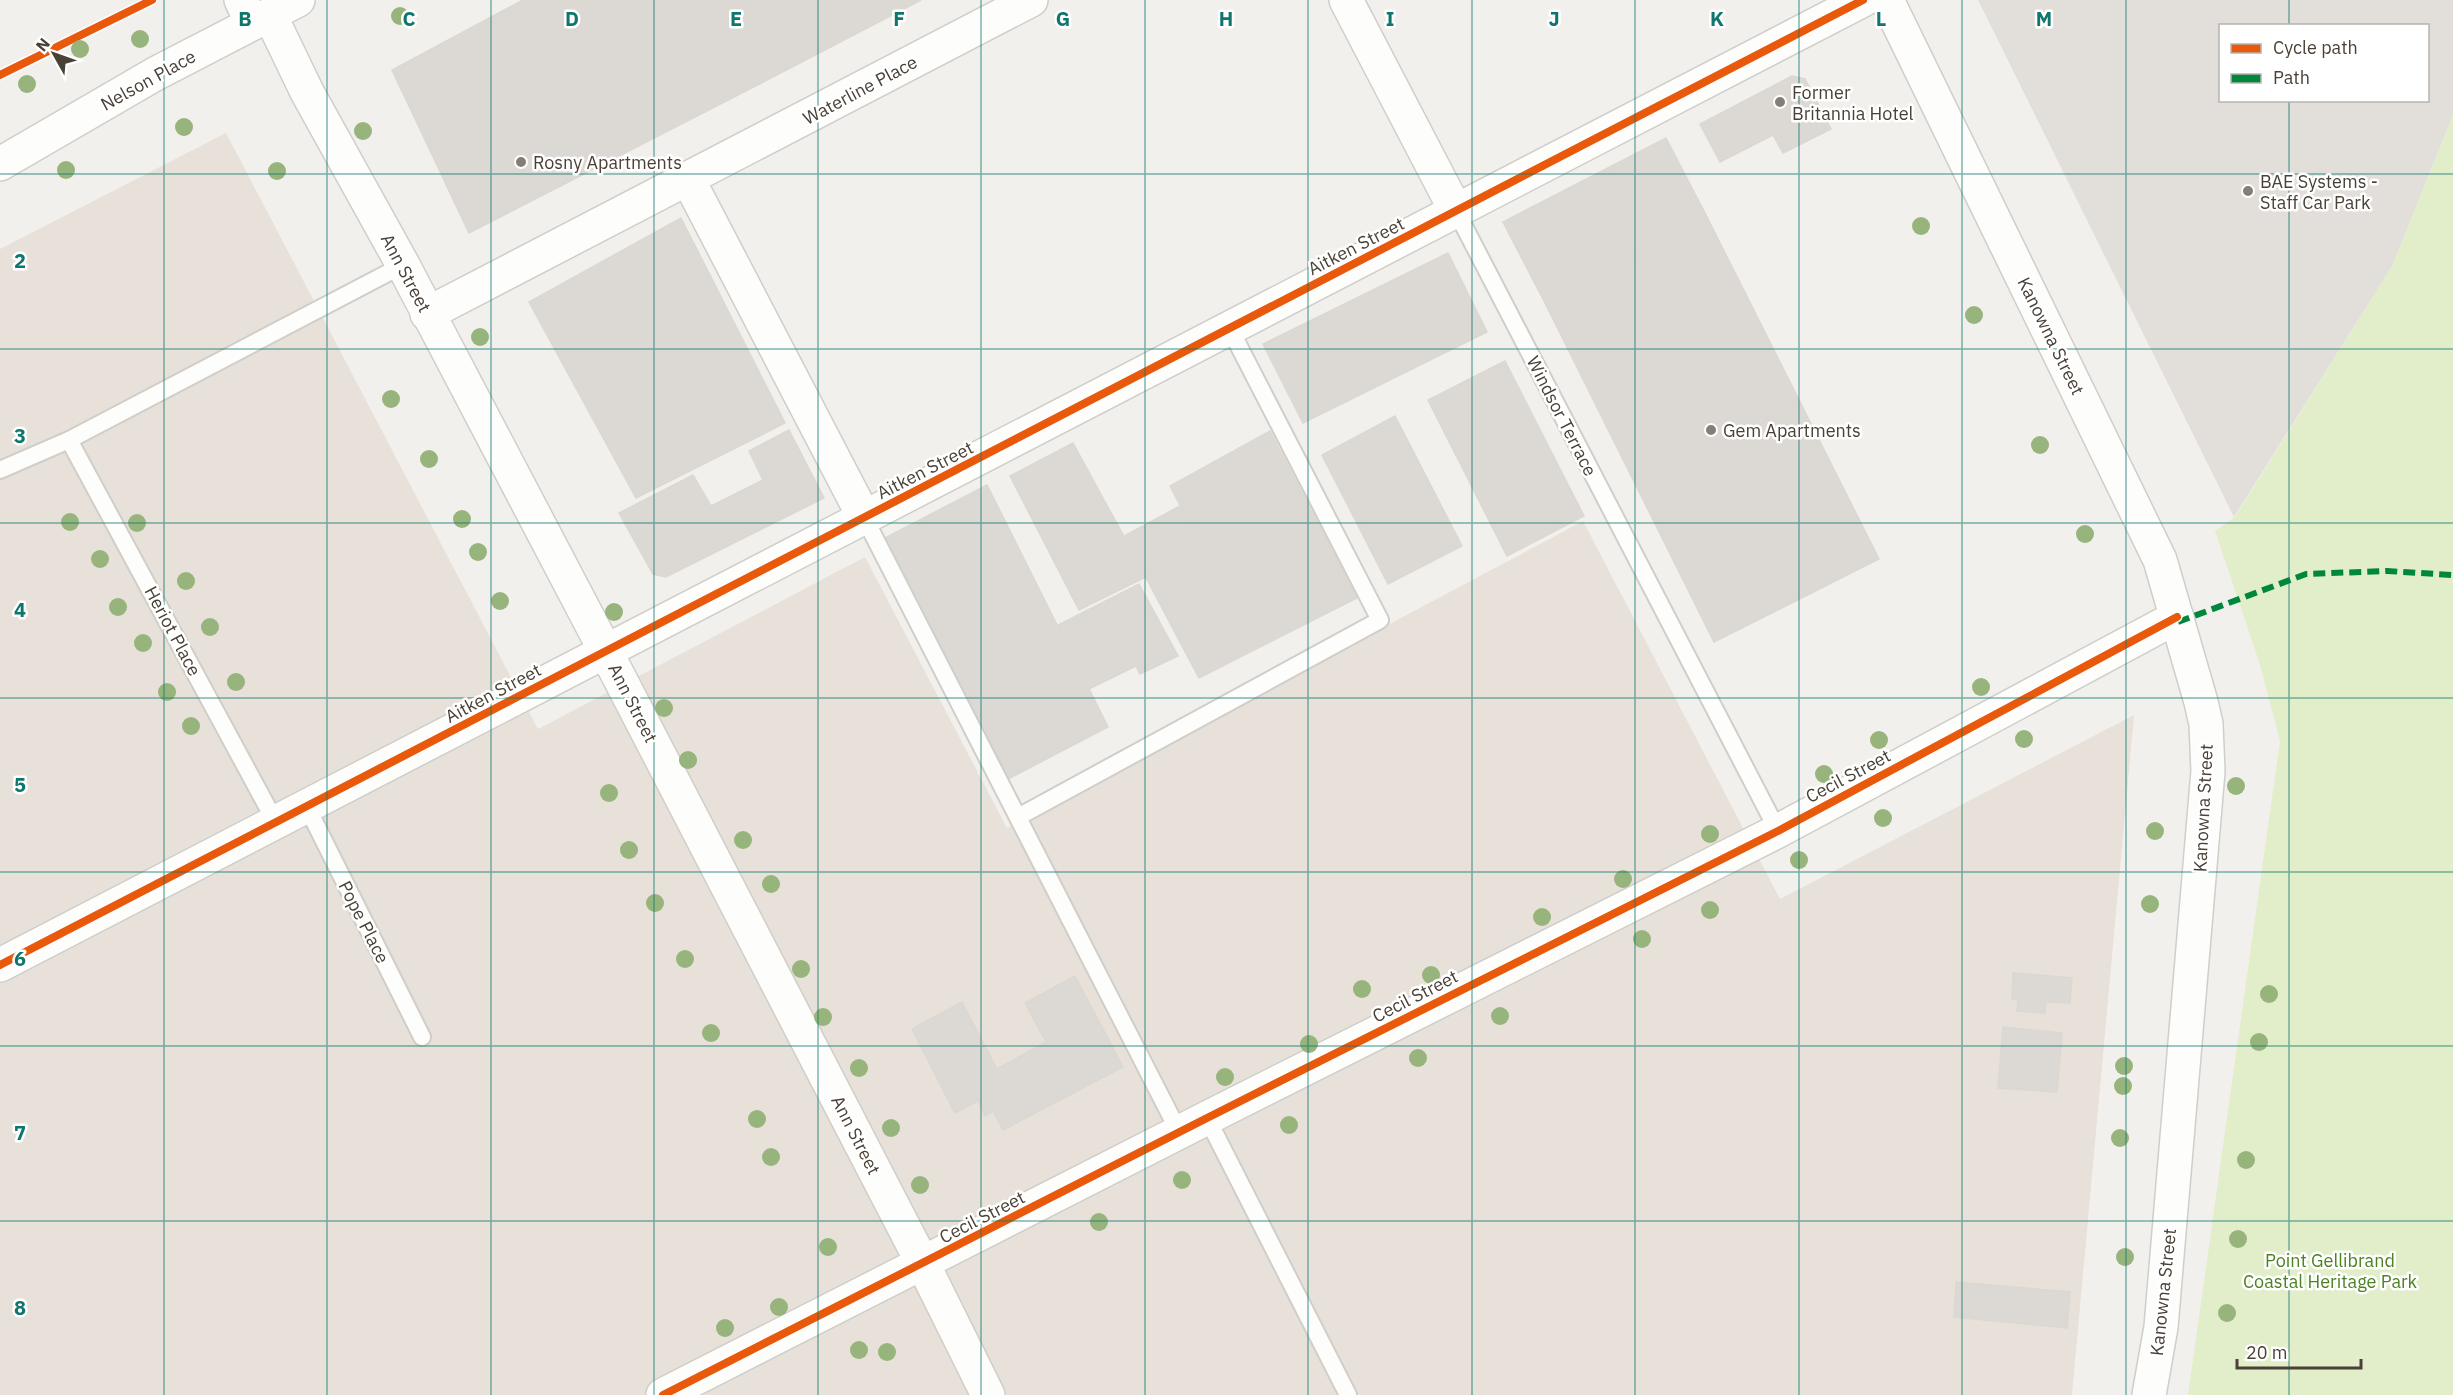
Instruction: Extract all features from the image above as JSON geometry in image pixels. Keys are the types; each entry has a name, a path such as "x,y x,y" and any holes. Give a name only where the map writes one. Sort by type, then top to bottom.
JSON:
{"street":[{"name":"Nelson Place","path":"0,164 155,74 254,13 298,0"},
{"name":"Waterline Place","path":"428,314 1031,0"},
{"name":"Windsor Terrace","path":"1346,0 1456,211"},
{"name":"Aitken Street","path":"0,965 605,650 865,519 1863,0"},
{"name":"Kanowna Street","path":"1887,0 2152,544 2163,570 2206,724 2208,771 2161,1327 2149,1395"},
{"name":"Ann Street","path":"254,13 307,92 403,265 923,1264 988,1395"},
{"path":"688,179 865,519"},
{"name":"Cecil Street","path":"663,1395 1778,831 2177,617"}],"lane":[{"name":"Windsor Terrace","path":"1456,211 1778,831"},
{"path":"0,470 69,440 403,265"},
{"path":"1018,817 1380,620 1230,329"},
{"name":"Heriot Place","path":"69,440 276,823"},
{"path":"865,519 1018,817 1348,1395"},
{"name":"Pope Place","path":"307,807 422,1037"}],"shaded area":[{"name":"BAE Systems - Staff Car Park","path":"1978,0 2453,0 2453,115 2392,266 2234,517"},
{"path":"226,133 538,729 865,557 1007,828 1583,521 1780,899 2134,715 2072,1395 0,1395 0,249"}],"green space":[{"name":"Point Gellibrand Coastal Heritage Park","path":"2453,115 2453,1395 2188,1395 2280,741 2260,665 2215,531 2235,517 2392,266"}],"building":[{"name":"Rosny Apartments","path":"523,0 693,0 744,92 469,233 392,70"},
{"path":"693,0 921,0 744,92"},
{"name":"Former Britannia Hotel","path":"1792,76 1805,79 1831,129 1783,153 1773,135 1720,162 1700,124"},
{"path":"1666,138 1707,217 1544,301 1503,222"},
{"name":"Gem Apartments","path":"1707,217 1879,559 1714,642 1544,301"},
{"path":"681,218 785,423 636,498 529,302"},
{"path":"1448,253 1487,332 1303,423 1263,344"},
{"path":"1505,361 1584,516 1507,556 1428,400"},
{"path":"1395,416 1462,546 1388,584 1322,455"},
{"path":"789,430 824,498 666,577 653,574 619,513 693,475 711,506 763,480 749,451"},
{"path":"1270,431 1357,598 1256,649 1170,486"},
{"path":"1073,443 1146,577 1079,610 1010,476"},
{"path":"987,485 1108,727 1008,779 883,539"},
{"path":"1180,506 1256,649 1199,678 1124,536"},
{"path":"1139,584 1178,656 1140,674 1136,666 1089,689 1058,625"},
{"path":"2013,973 2072,978 2070,1003 2046,1002 2045,1013 2017,1011 2018,1000 2012,999"},
{"path":"1075,976 1123,1067 1003,1130 993,1111 985,1116 978,1101 955,1113 912,1029 962,1002 997,1069 1046,1042 1025,1003"},
{"path":"2003,1027 2062,1033 2057,1092 1998,1088"},
{"path":"1956,1282 2070,1292 2067,1328 1954,1317"}],"marked path":[{"path":"2178,622 2306,574 2387,571 2453,575"}],"cycle path":[{"path":"0,75 152,0"},
{"path":"0,965 1863,0"},
{"path":"663,1395 1778,831 2177,617"}],"place":[{"name":"Former Britannia Hotel","path":"1780,102"},
{"name":"Rosny Apartments","path":"521,162"},
{"name":"BAE Systems - Staff Car Park","path":"2248,191"},
{"name":"Gem Apartments","path":"1711,430"}]}
